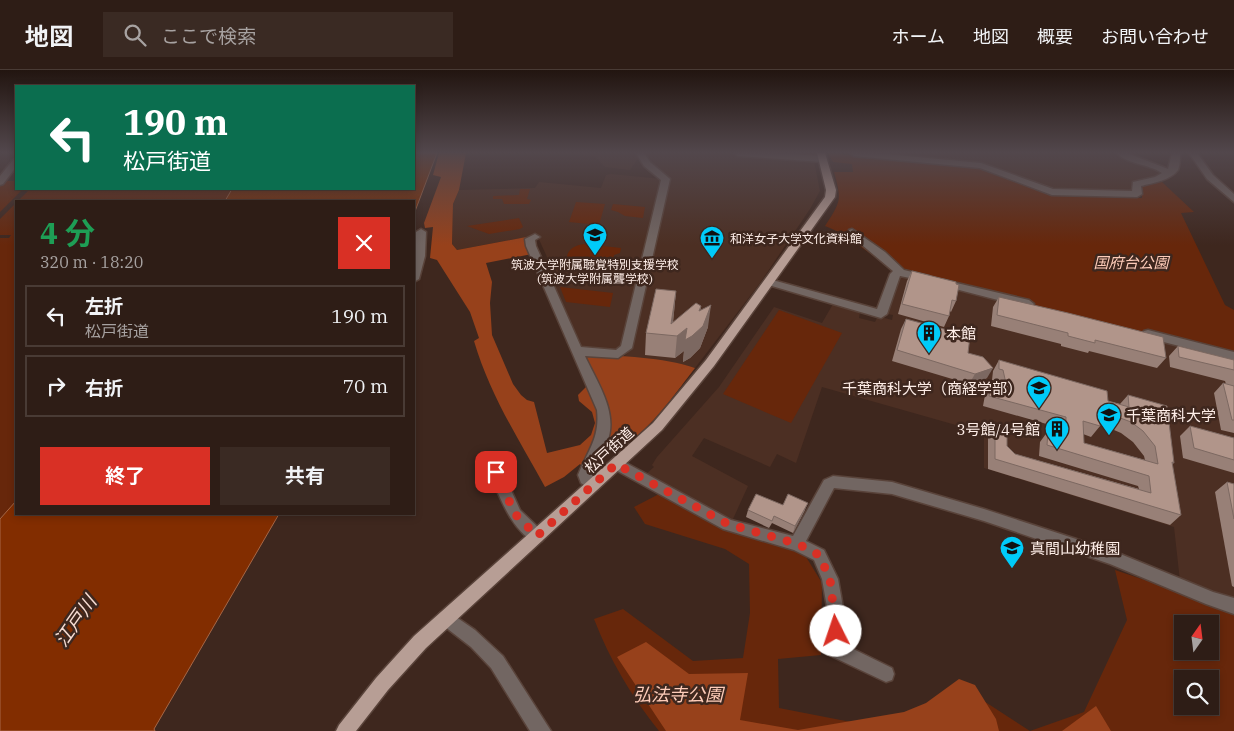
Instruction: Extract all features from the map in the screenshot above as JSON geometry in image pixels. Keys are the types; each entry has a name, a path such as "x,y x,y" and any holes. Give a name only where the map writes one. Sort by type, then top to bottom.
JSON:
{"main road":[{"name":"松戸街道","path":"345,731 402,661 446,618 646,439 687,393 830,197 829,184"}],"street":[{"path":"576,351 618,354 626,348 665,184"},
{"path":"1030,184 1052,192 1137,194 1137,184"},
{"path":"1217,184 1234,200"},
{"path":"415,274 420,256 421,232"},
{"path":"852,232 881,254 900,272 1041,307"},
{"path":"535,237 530,239 531,246 603,410 606,428 604,438 585,475 586,479 593,485"},
{"path":"769,282 881,314 895,274 900,272"},
{"path":"1137,332 1234,356"},
{"path":"616,464 728,524 798,544 819,555 830,579 836,612 837,650 886,674"},
{"path":"496,472 515,514 537,536"},
{"path":"798,544 829,484 834,482 892,488 1113,558 1234,606"},
{"path":"446,618 492,656 504,670 522,703 542,731"},
{"path":"353,731 362,708"}],"shaded area":[{"name":"筑波大学附属聴覚特別支援学校 (筑波大学附属聾学校)","path":"538,184 601,188 603,184 661,184 624,347 615,351 578,348 544,270 552,268 537,235 457,250 452,244 453,204 459,190 535,188"},
{"path":"667,184 819,184 820,191 810,209 760,283 695,368 624,357 630,350 637,310"},
{"path":"1035,184 1132,184 1134,194 1051,190"},
{"name":"千葉商科大学","path":"897,275 1234,359 1234,601 1180,581 1174,527 984,468 984,433 822,387 796,463 777,454 770,467 704,438 692,456 748,486 733,519 714,513 646,474 654,467 652,465 657,457 719,387 774,307 822,323 833,304 860,312 859,318 875,322 878,316 892,320 893,315 888,314 886,310"}],"green space":[{"path":"0,184 15,184 15,190 22,190 0,212"},
{"path":"438,184 460,184 453,204 452,244 457,250 526,237 532,254 486,263 492,282 490,303 492,335 513,384 521,395 527,400 534,402 547,453 580,445 591,435 595,423 592,412 579,401 578,395 594,379 583,356 587,354 642,358 669,361 695,368 657,417 633,439 621,447 610,450 589,473 580,464 564,477 545,487 505,416 488,380 474,341 479,338 470,312 437,260 430,258 433,227 425,228 424,223"},
{"name":"国府台公園","path":"837,184 1025,184 1056,195 1142,198 1142,184 1164,184 1194,212 1181,213 1225,305 1234,310 1234,355 900,272 845,236 825,226 837,206"},
{"path":"520,189 530,189 527,199 531,200 529,204 504,204 502,199 493,199 493,196 519,195"},
{"path":"29,190 231,190 226,200 19,200"},
{"path":"576,202 605,204 599,225 569,222"},
{"path":"15,204 15,502 0,519 0,238 9,238 11,235 0,235 0,219"},
{"path":"613,204 645,207 643,218 625,216 611,210"},
{"path":"519,218 523,227 520,229 489,234 467,226"},
{"path":"584,244 621,248 620,253 614,255 611,267 573,263 567,256 569,251 573,247"},
{"path":"560,287 613,293 610,307 566,302"},
{"path":"779,310 842,333 791,423 723,394"},
{"name":"弘法寺公園","path":"661,493 803,552 822,583 821,655 778,659 779,708 856,723 933,717 970,692 1030,731 659,731 622,677 594,619 623,609 693,661 743,658 750,613 749,564 725,549 645,524 634,507"},
{"path":"1115,570 1234,610 1234,731 1030,731 1084,712 1127,620"},
{"path":"646,642 689,674 748,673 740,720 798,730 904,712 926,703 959,679 975,685 996,719 999,731 666,731 617,657"},
{"path":"1096,706 1111,731 1062,731"}],"water":[{"path":"415,184 425,184 415,211 415,200 226,200 231,190 415,190"},
{"name":"江戸川","path":"15,502 15,515 278,515 154,729 155,731 0,731 0,519"}],"building":[{"path":"912,271 956,282 959,285 956,301 952,300 949,316 902,304"},
{"path":"656,289 676,291 671,324 696,303 701,306 699,311 711,305 703,326 685,340 687,328 677,336 646,333"},
{"path":"999,297 1163,337 1166,358 1095,340 1095,343 1068,336 1068,333 997,315"},
{"path":"906,319 970,336 968,353 983,357 993,368 975,374 897,350"},
{"path":"1178,346 1234,360 1234,370 1179,357"},
{"path":"999,360 1107,391 1108,401 1129,407 1128,395 1167,406 1174,463 1172,462 1181,515 995,459 995,428 1007,430 1007,446 1015,454 1151,493 1149,476 1047,445 1048,431 1066,436 1066,417 989,396 991,384 1007,388 1003,370 999,369","holes":["1099,410 1131,422 1143,431 1155,446 1158,464 1084,443 1083,421 1100,426"]},
{"path":"1223,383 1234,386 1234,420 1232,420"},
{"path":"1190,426 1234,438 1234,460 1194,448"},
{"path":"1227,482 1234,484 1234,519"},
{"path":"756,494 783,505 788,494 808,503 795,526 774,516 772,521 748,510"}],"place":[{"name":"筑波大学附属聴覚特別支援学校 (筑波大学附属聾学校)","path":"595,256"},
{"name":"和洋女子大学文化資料館","path":"712,259"},
{"name":"本館","path":"929,354"},
{"name":"千葉商科大学（商経学部）","path":"1039,409"},
{"name":"千葉商科大学","path":"1109,436"},
{"name":"3号館/4号館","path":"1057,450"},
{"name":"真間山幼稚園","path":"1012,569"}],"route":[{"path":"496,472 515,514 537,536 616,464 672,496 728,524 798,544 819,555 830,579 836,612 836,631"}]}
